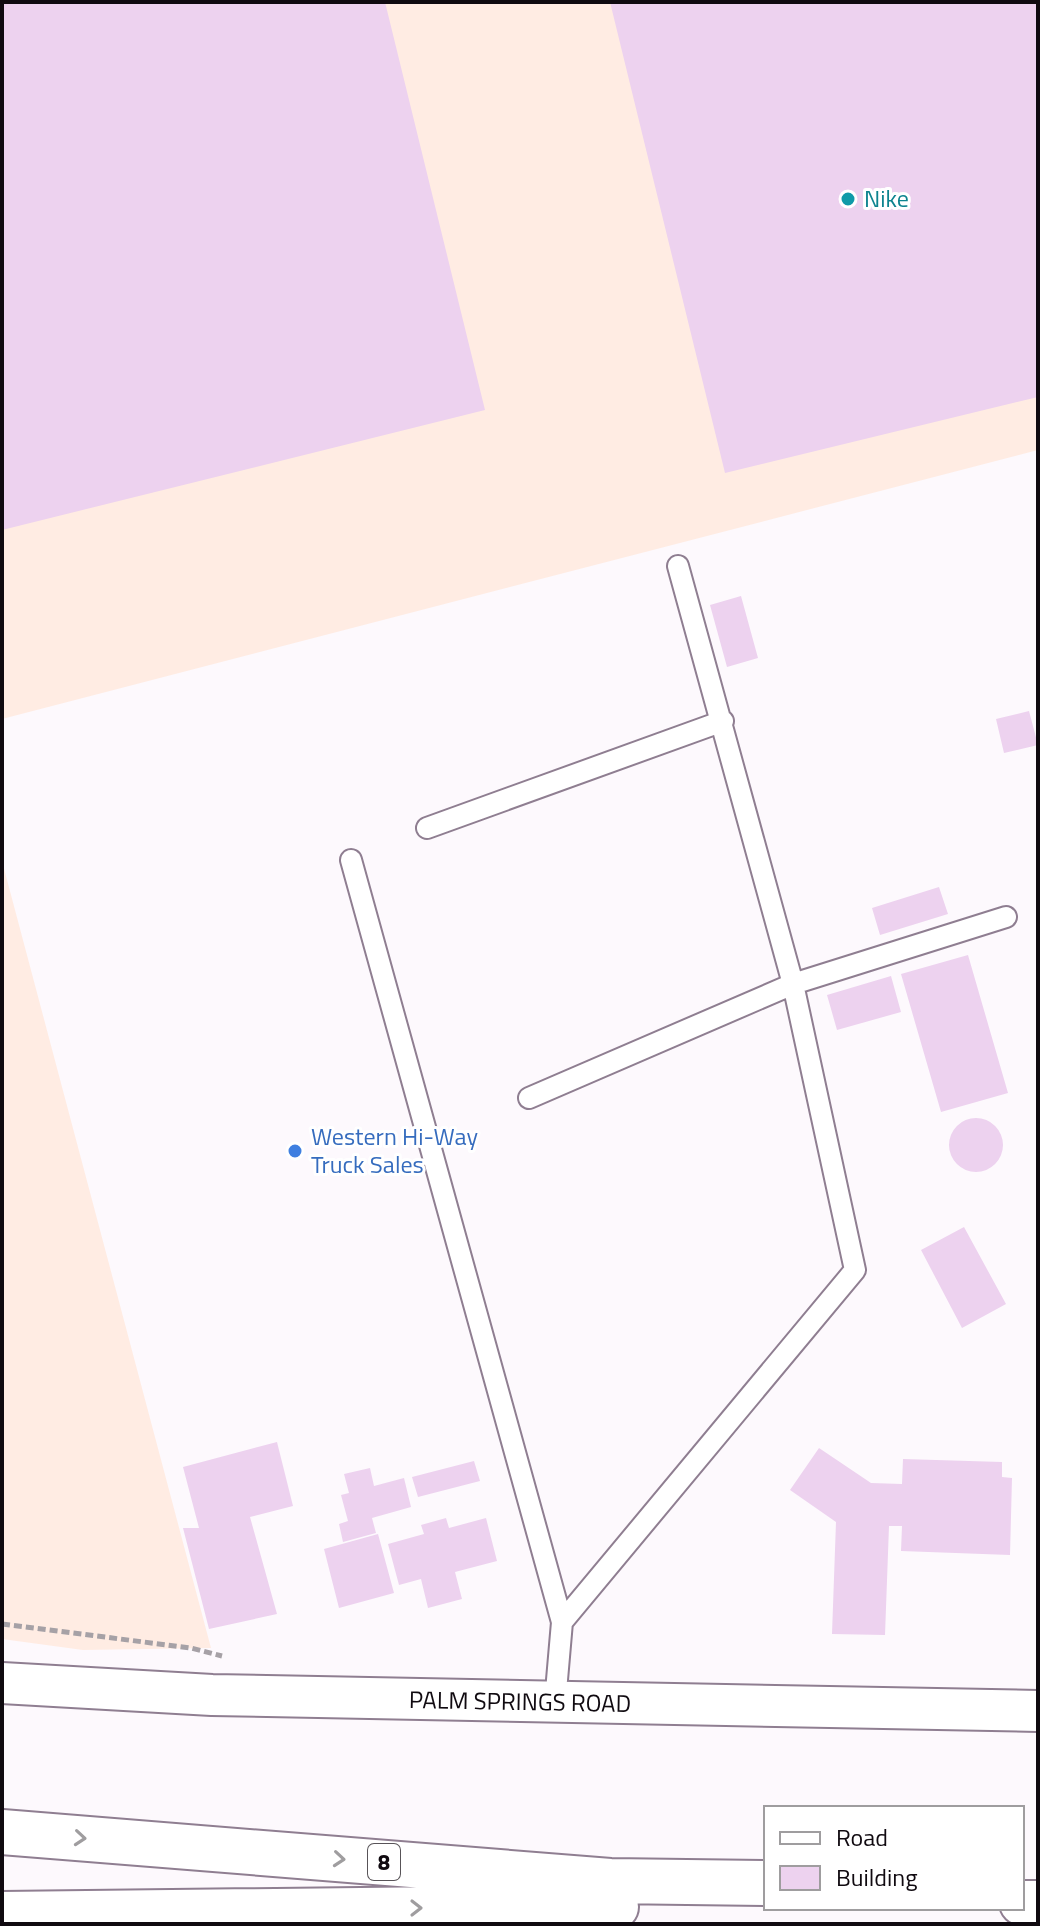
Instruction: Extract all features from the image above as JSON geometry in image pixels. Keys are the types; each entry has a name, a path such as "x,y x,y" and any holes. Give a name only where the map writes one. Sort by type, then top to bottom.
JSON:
{"highway":[{"name":"8","path":"2,1832 610,1881 764,1883"},
{"path":"2,1914 764,1906"}],"street":[{"name":"PALM SPRINGS ROAD","path":"2,1683 212,1695 1038,1711"}],"lane":[{"path":"562,1622 855,1270 793,984 678,566"},
{"path":"427,828 723,721"},
{"path":"351,860 562,1622 555,1703"},
{"path":"529,1098 793,984 1006,917"}],"path":[{"path":"2,1624 112,1638"}],"shaded area":[{"path":"2,2 1038,2 1038,450 2,719"},
{"path":"2,861 211,1648 83,1650 2,1639"}],"building":[{"path":"2,2 385,2 485,410 2,530"},
{"name":"Nike","path":"610,2 1038,2 1038,397 725,473"},
{"path":"741,596 758,658 727,667 710,605"},
{"path":"1029,711 1038,745 1004,753 996,719"},
{"path":"939,887 948,914 880,935 872,908"},
{"path":"968,955 1008,1093 941,1112 901,974"},
{"path":"891,976 901,1012 837,1030 827,995"},
{"path":"976,1118 995,1126 1003,1145 995,1164 976,1172 957,1164 949,1145 957,1126"},
{"path":"964,1227 1006,1304 962,1328 921,1250"},
{"path":"277,1442 293,1506 250,1517 277,1614 209,1629 183,1528 199,1528 183,1467"},
{"path":"819,1448 871,1483 902,1484 903,1459 1002,1462 1002,1477 1012,1478 1010,1555 901,1551 902,1526 889,1526 885,1635 832,1634 836,1522 790,1490"},
{"path":"474,1461 480,1481 418,1497 412,1477"},
{"path":"370,1468 374,1486 404,1478 411,1507 372,1518 376,1533 343,1542 339,1524 348,1521 341,1495 349,1493 344,1474"},
{"path":"446,1518 449,1528 486,1518 497,1561 455,1572 462,1599 428,1608 421,1579 399,1585 388,1544 424,1534 421,1525"},
{"path":"378,1534 394,1593 339,1608 324,1549"}],"place":[{"name":"Nike","path":"848,199"},
{"name":"Western Hi-Way Truck Sales","path":"295,1151"}]}
